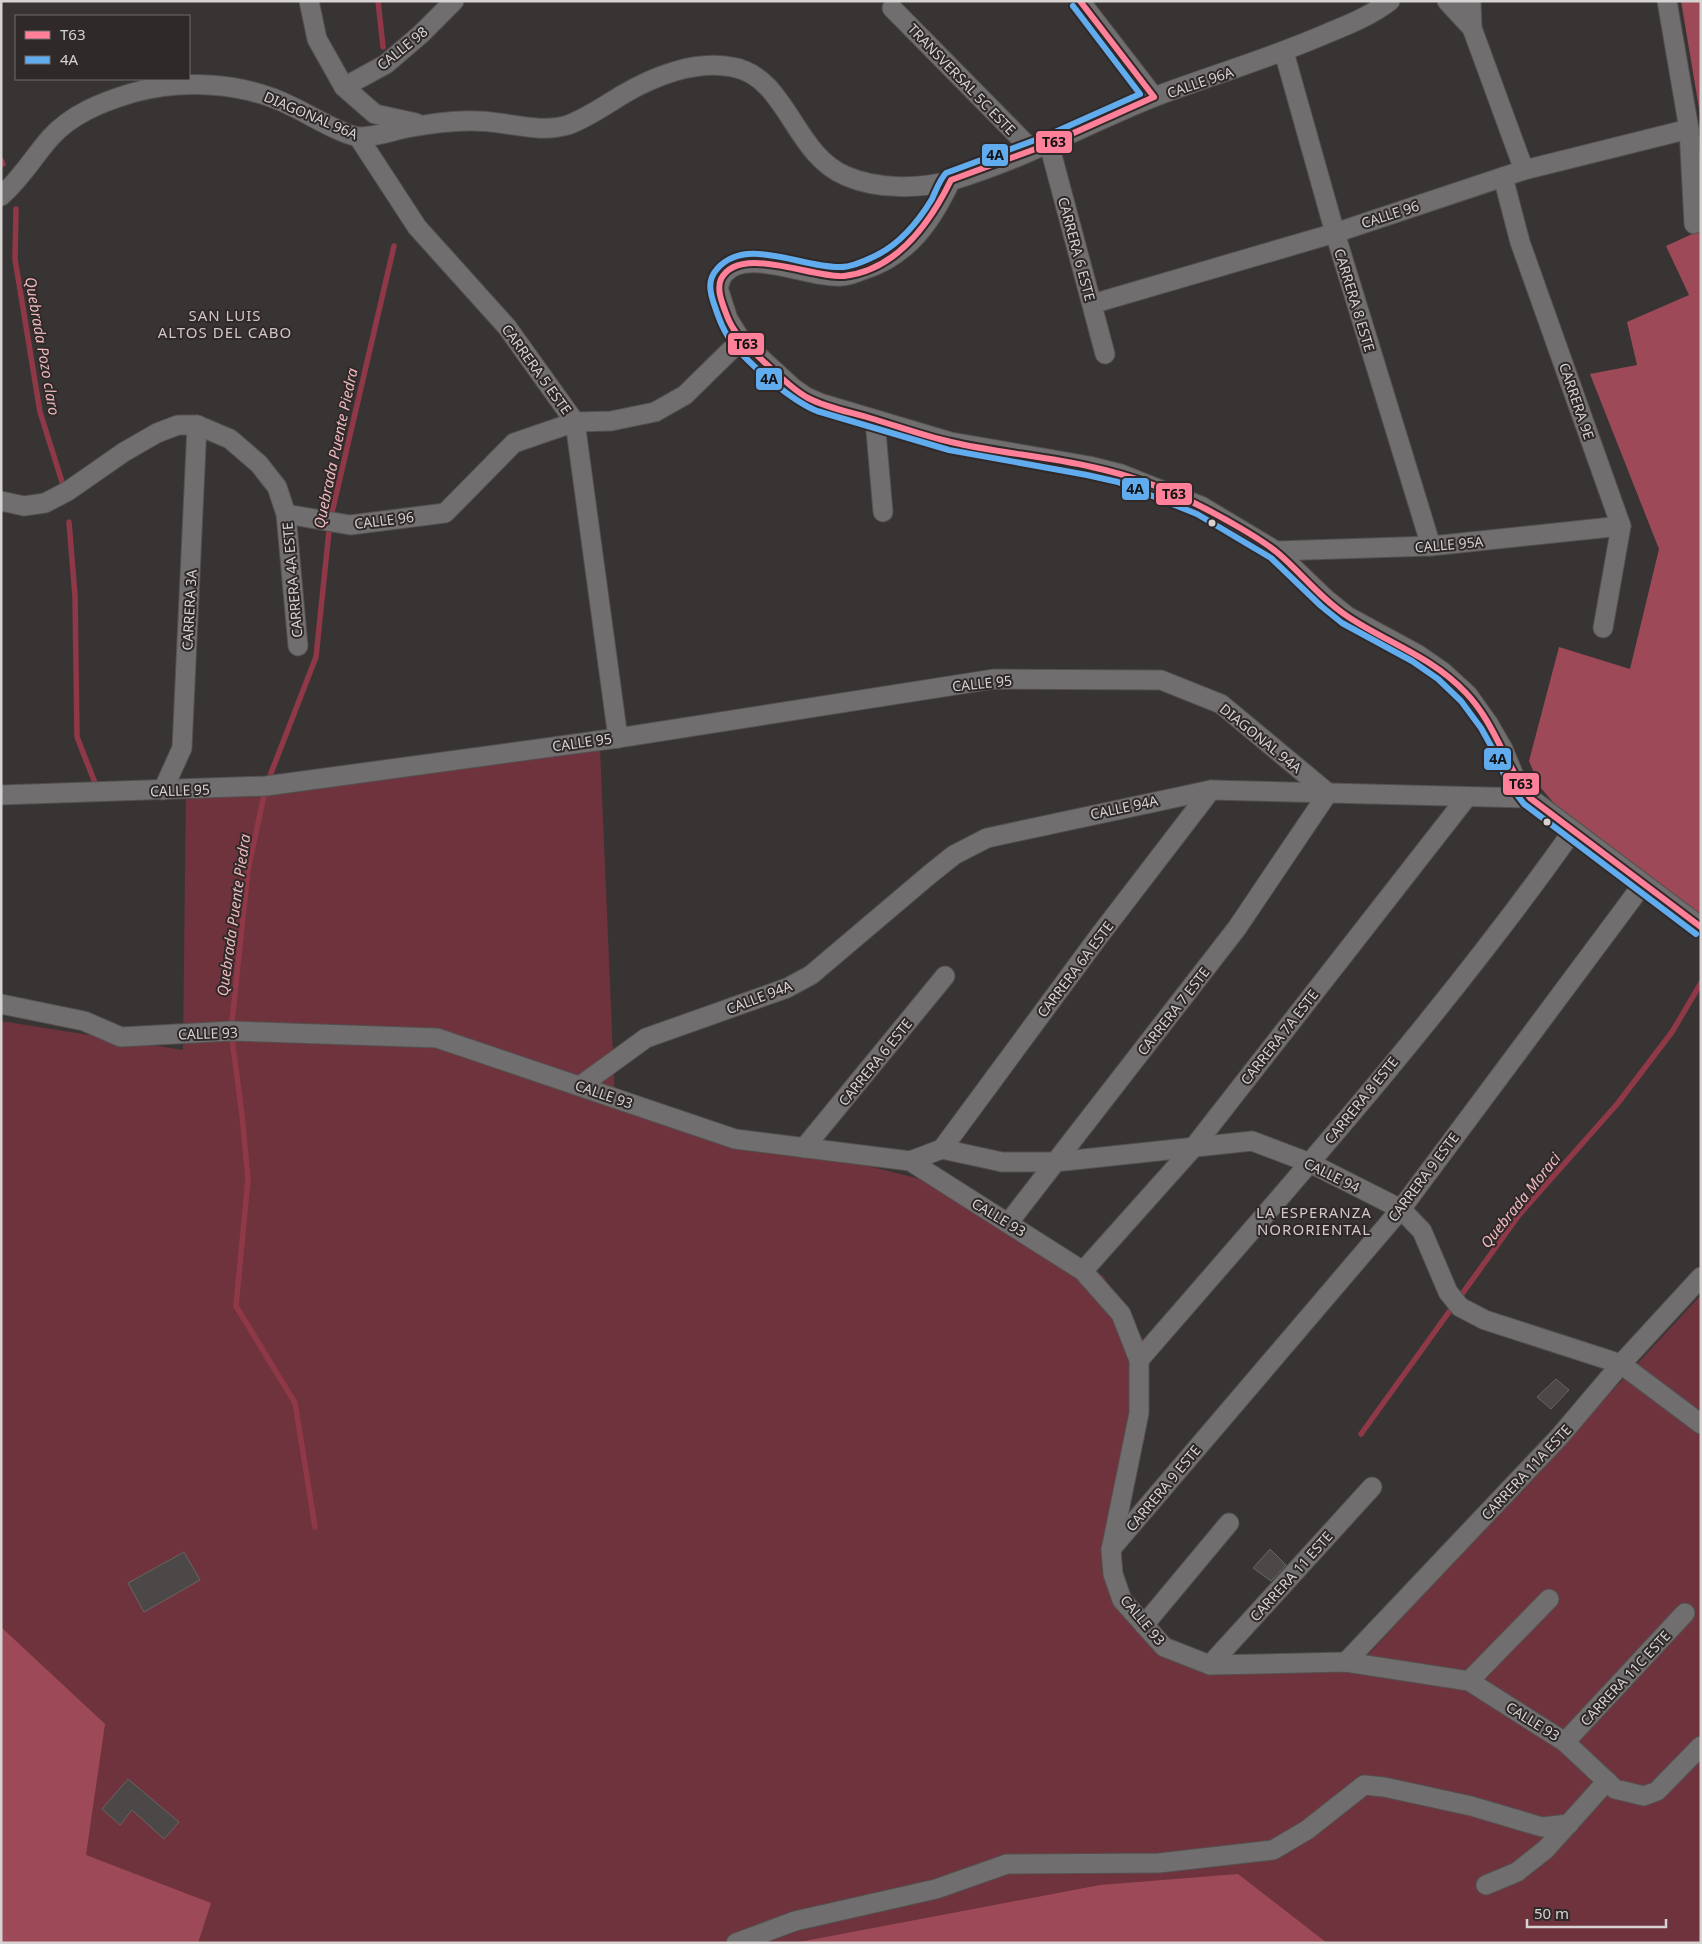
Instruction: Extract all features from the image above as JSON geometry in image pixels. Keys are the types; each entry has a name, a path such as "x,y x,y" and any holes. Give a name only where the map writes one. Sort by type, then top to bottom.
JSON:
{"street":[{"path":"309,1 317,39 344,86 375,114 424,124"},
{"name":"CALLE 98","path":"344,86 386,64 421,34 454,1"},
{"path":"1080,1 1154,98"},
{"name":"CALLE 96A","path":"707,66 733,67 749,72 766,82 805,143 825,164 847,176 873,183 902,186 951,180 1040,147 1154,98 1284,52 1355,21 1390,1"},
{"path":"1447,1 1472,28"},
{"path":"1471,1 1472,28 1524,170"},
{"path":"1667,1 1689,129 1694,224"},
{"name":"TRANSVERSAL 5C ESTE","path":"892,8 1040,147"},
{"name":"CARRERA 8 ESTE","path":"1284,52 1335,233 1431,546"},
{"name":"DIAGONAL 96A","path":"1,196 21,176 52,136 80,113 133,93 176,87 222,85 248,90 267,94 358,138 424,124 463,120 497,122 533,129 565,126 670,72 707,66"},
{"name":"CALLE 96","path":"1092,304 1335,233 1524,170 1689,129"},
{"name":"CARRERA 5 ESTE","path":"358,138 417,226 507,327 575,422 618,738"},
{"name":"CARRERA 6 ESTE","path":"1040,147 1092,304 1105,354"},
{"name":"CARRERA 9E","path":"1503,177 1524,251 1621,526 1603,628"},
{"path":"951,180 938,207 918,236 899,253 873,267 843,276 822,276 752,261 736,264 724,274 718,288 728,319 741,340 792,387 820,404 951,442 1089,466 1121,474 1201,506 1276,551 1346,616 1417,654 1443,672 1468,695 1488,723 1515,778 1530,798 1572,832 1701,927"},
{"name":"CALLE 96","path":"286,514 350,525 445,512 514,443 575,422 611,421 654,412 685,395 741,340"},
{"path":"875,420 883,512"},
{"path":"1,501 24,506 45,503 68,491 124,452 156,433 178,425 197,425 230,439 259,464 277,487 286,514"},
{"name":"CARRERA 3A","path":"163,790 182,748 197,425"},
{"name":"CARRERA 4A ESTE","path":"286,514 298,646"},
{"name":"CALLE 95A","path":"1276,551 1431,546 1621,526"},
{"name":"CALLE 95","path":"1,795 266,786 618,738 994,679 1161,680"},
{"name":"DIAGONAL 94A","path":"1161,680 1221,704 1328,793"},
{"name":"CALLE 94A","path":"580,1086 646,1038 787,988 811,975 928,875 954,855 987,838 1145,802 1211,790 1530,798"},
{"name":"CARRERA 6A ESTE","path":"942,1149 1099,936 1211,790"},
{"name":"CARRERA 7 ESTE","path":"1009,1222 1237,928 1328,793"},
{"name":"CARRERA 7A ESTE","path":"1083,1271 1193,1148 1467,797"},
{"name":"CARRERA 8 ESTE","path":"1139,1360 1310,1163 1516,911 1572,832"},
{"name":"CARRERA 9 ESTE","path":"1110,1550 1401,1209 1643,884"},
{"name":"CARRERA 6 ESTE","path":"804,1148 945,976"},
{"name":"CALLE 93","path":"1,1004 84,1021 121,1037 231,1031 437,1038 734,1139 910,1161 957,1192 1009,1222 1083,1271 1121,1314 1139,1360 1139,1413 1110,1550 1113,1574 1122,1600 1164,1647 1210,1665 1346,1662 1469,1681 1565,1742 1615,1790 1644,1796 1657,1791 1701,1746"},
{"name":"CALLE 94","path":"942,1149 1002,1162 1055,1162 1252,1141 1310,1163 1401,1209 1422,1231 1448,1292 1460,1307 1485,1320 1621,1364 1701,1424"},
{"path":"910,1161 942,1149"},
{"name":"CARRERA 11A ESTE","path":"1346,1662 1560,1436 1621,1364 1701,1277"},
{"name":"CARRERA 11 ESTE","path":"1210,1665 1372,1487"},
{"path":"1144,1626 1228,1523"},
{"path":"1469,1681 1549,1599"},
{"name":"CARRERA 11C ESTE","path":"1565,1742 1685,1613"},
{"path":"1486,1885 1517,1872 1546,1849 1607,1781"},
{"path":"736,1943 795,1921 936,1889 1007,1864 1159,1863 1273,1850 1307,1830 1364,1785 1384,1786 1471,1806 1542,1827 1570,1824"}],"shaded area":[{"path":"1681,1 1701,1 1701,120"},
{"path":"1701,230 1701,914 1689,909 1558,808 1540,787 1529,761 1559,647 1630,669 1659,549 1590,374 1637,365 1627,322 1689,295 1666,246"},
{"path":"600,748 615,1103 928,1181 1033,1231 1103,1276 1148,1347 1145,1438 1123,1512 1120,1588 1160,1647 1229,1673 1365,1658 1701,1295 1701,1943 1,1943 1,1021 183,1050 186,787"},
{"path":"1,1627 105,1724 86,1855 211,1903 198,1943 1,1943"},
{"path":"1238,1874 1327,1943 794,1943 1100,1885"}],"building":[{"path":"1556,1379 1569,1390 1551,1409 1537,1397"},
{"path":"1270,1549 1286,1565 1271,1581 1253,1568"},
{"path":"184,1552 200,1580 144,1612 128,1583"},
{"path":"128,1779 179,1822 164,1839 132,1810 120,1825 102,1809"}],"waterway":[{"name":"Quebrada Puente Piedra","path":"378,1 383,47"},
{"name":"Quebrada Pozo claro","path":"1,160 3,164"},
{"name":"Quebrada Pozo claro","path":"16,209 15,259 40,412 63,485"},
{"name":"Quebrada Puente Piedra","path":"315,1527 295,1403 236,1306 248,1179 231,1031 248,870 266,786 316,657 330,521 394,246"},
{"name":"Quebrada Pozo claro","path":"69,522 75,596 77,737 97,788"},
{"name":"Quebrada Moraci","path":"1361,1434 1519,1215 1618,1103 1672,1032 1701,983"}],"transit line":[{"name":"T63","path":"1080,1 1154,97 1049,144 951,180 933,212 910,242 880,265 863,272 844,276 831,276 760,263 744,264 730,269 721,279 719,288 730,323 738,335 784,381 815,401 951,442 1075,463 1120,474 1189,500 1253,536 1272,548 1320,594 1347,616 1424,659 1452,680 1466,693 1485,717 1521,785 1530,798 1701,927"},
{"name":"4A","path":"1073,6 1140,94 1046,136 946,173 927,208 915,224 886,250 864,261 841,267 759,254 743,255 729,259 714,273 710,286 718,315 730,340 772,382 817,411 949,450 1118,482 1197,514 1271,558 1321,606 1342,623 1412,661 1438,679 1461,701 1481,728 1495,753 1507,782 1524,804 1696,934"}],"district":[{"name":"SAN LUIS ALTOS DEL CABO","path":"225,324"},
{"name":"LA ESPERANZA NORORIENTAL","path":"1314,1220"}]}
